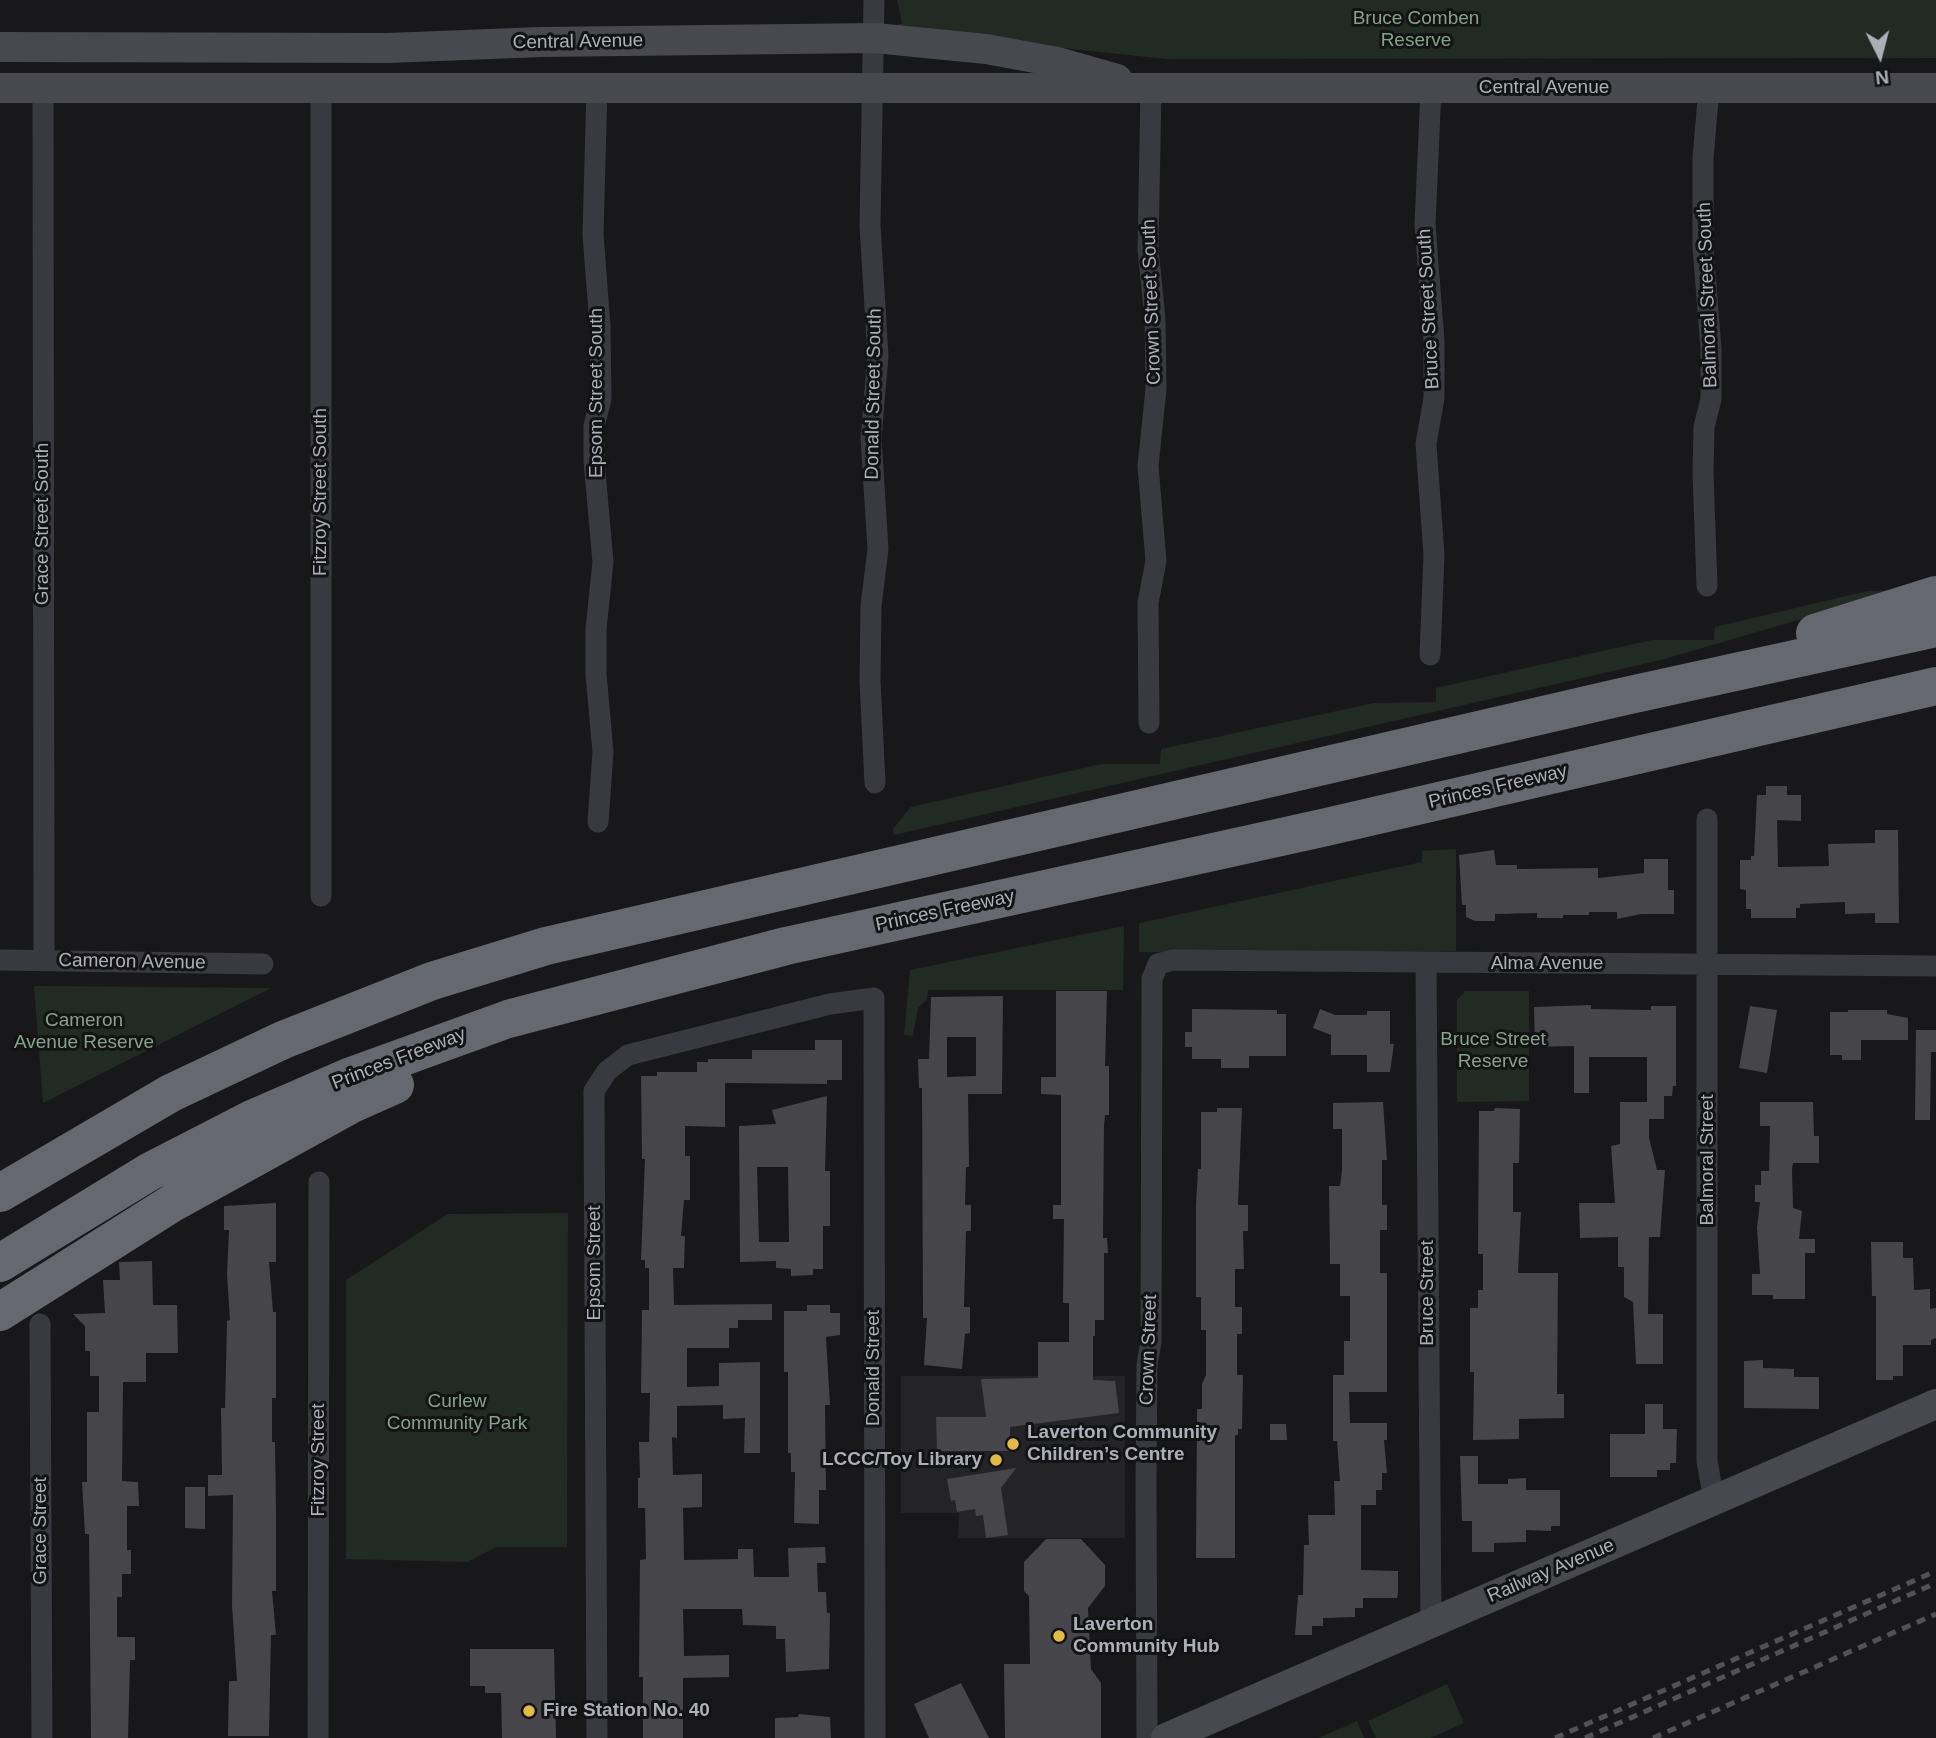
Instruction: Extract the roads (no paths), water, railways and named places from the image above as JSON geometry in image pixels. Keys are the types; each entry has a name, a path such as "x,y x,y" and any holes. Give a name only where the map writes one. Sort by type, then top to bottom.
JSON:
{"highway":[{"path":"1621,697 1936,594"},
{"path":"0,1191 171,1093 283,1040 411,989 499,960 675,914 1621,697 1936,628"},
{"name":"Princes Freeway","path":"0,1263 149,1172 252,1119 351,1076 508,1019 786,946 1322,828 1936,686"},
{"path":"1322,828 1936,713"},
{"path":"0,1312 163,1209 350,1105 434,1067 538,1028 786,946"}],"main road":[{"name":"Central Avenue","path":"0,47 388,48 541,42 874,38 986,49 1057,62 1151,89"},
{"name":"Central Avenue","path":"0,88 1936,88"},
{"name":"Railway Avenue","path":"1166,1738 1936,1404"}],"street":[{"name":"Donald Street South","path":"874,0 870,225 878,346 871,466 878,550 872,606 870,680 875,783"},
{"name":"Grace Street South","path":"43,88 44,960"},
{"name":"Fitzroy Street South","path":"321,88 321,896"},
{"name":"Epsom Street South","path":"597,88 593,234 600,326 601,399 594,426 594,461 603,562 596,629 596,674 603,752 598,822"},
{"name":"Bruce Street South","path":"1430,655 1434,555 1426,444 1433,398 1434,349 1425,225 1431,88"},
{"name":"Balmoral Street South","path":"1707,586 1703,473 1704,427 1711,399 1711,349 1703,247 1703,158 1709,88"},
{"name":"Crown Street South","path":"1149,723 1148,603 1156,561 1148,466 1156,389 1155,319 1148,249 1151,89"},
{"name":"Balmoral Street","path":"1707,819 1707,1461 1714,1500"},
{"name":"Cameron Avenue","path":"0,960 263,964"},
{"name":"Alma Avenue","path":"1158,964 1172,960 1936,966"},
{"name":"Bruce Street","path":"1426,963 1431,1624"},
{"name":"Crown Street","path":"1147,1738 1146,1486 1147,1365 1151,1342 1152,979 1158,964"},
{"name":"Epsom Street","path":"597,1738 594,1091 607,1071 628,1055 830,1004 874,999"},
{"name":"Donald Street","path":"874,999 875,1738"},
{"name":"Fitzroy Street","path":"318,1738 319,1182"},
{"name":"Grace Street","path":"40,1324 42,1738"}],"railway":[{"path":"1555,1738 1936,1571"},
{"path":"1585,1738 1936,1583"},
{"path":"1653,1738 1936,1614"}],"place":[{"name":"Laverton Community Children’s Centre","path":"1013,1444"},
{"name":"LCCC/Toy Library","path":"996,1460"},
{"name":"Laverton Community Hub","path":"1059,1636"},
{"name":"Fire Station No. 40","path":"529,1711"}],"park label":[{"name":"Bruce Comben Reserve","path":"1416,30"},
{"name":"Cameron Avenue Reserve","path":"84,1032"},
{"name":"Bruce Street Reserve","path":"1493,1051"},
{"name":"Curlew Community Park","path":"457,1413"}]}
